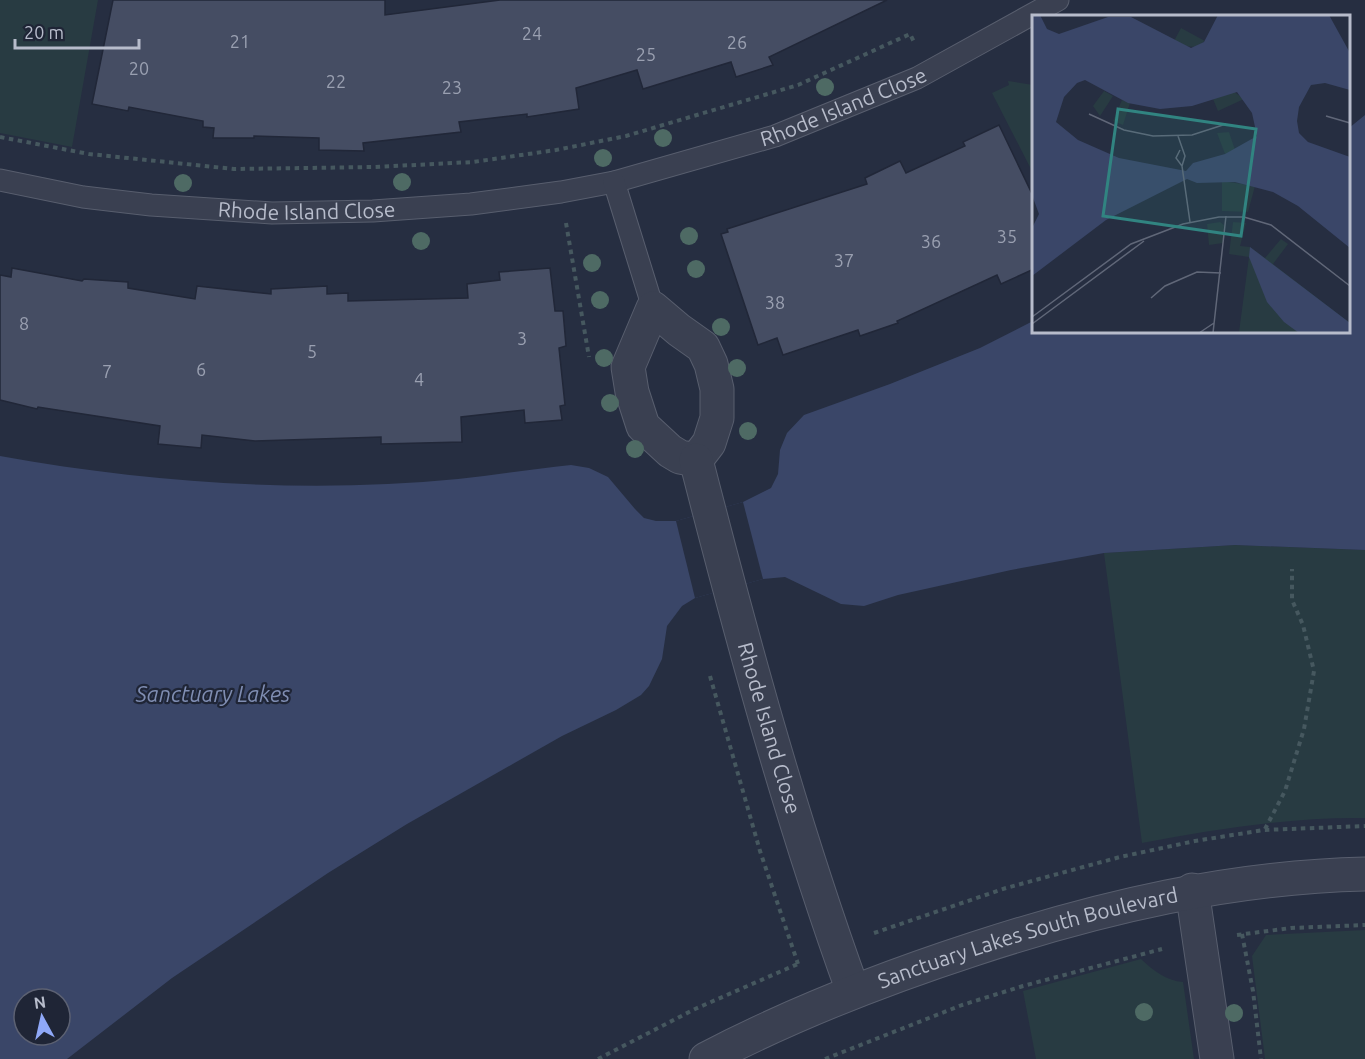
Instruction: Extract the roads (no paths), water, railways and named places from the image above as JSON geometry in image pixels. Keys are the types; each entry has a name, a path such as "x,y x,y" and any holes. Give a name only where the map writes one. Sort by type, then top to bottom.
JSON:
{"street":[{"path":"653,308 703,347 711,364 717,389 717,418 709,443 696,460 680,457 670,451 643,426 632,392 628,367 653,308"},
{"name":"Rhode Island Close","path":"696,460 729,588 796,824 853,991"},
{"name":"Sanctuary Lakes South Boulevard","path":"706,1059 783,1021 853,991 918,967 1060,922 1192,890 1325,874 1365,874"},
{"path":"1192,890 1217,1059"}],"lane":[{"name":"Rhode Island Close","path":"0,180 82,197 183,207 291,213 373,211 471,204 561,192 614,182 775,136 929,72 1058,0"},
{"path":"614,182 653,308"}],"water":[{"name":"Sanctuary Lakes","path":"1365,115 1365,550 1235,545 1104,553 1011,570 898,595 864,606 841,604 785,577 763,579 695,598 682,606 667,626 662,659 649,686 641,695 562,736 407,824 328,873 172,978 67,1059 0,1059 0,456 170,479 343,486 458,479 571,465 589,468 608,477 644,518 656,521 676,521 743,502 771,488 778,474 780,450 787,433 804,415 980,348 1032,322 1032,333 1350,333 1350,127"}]}
